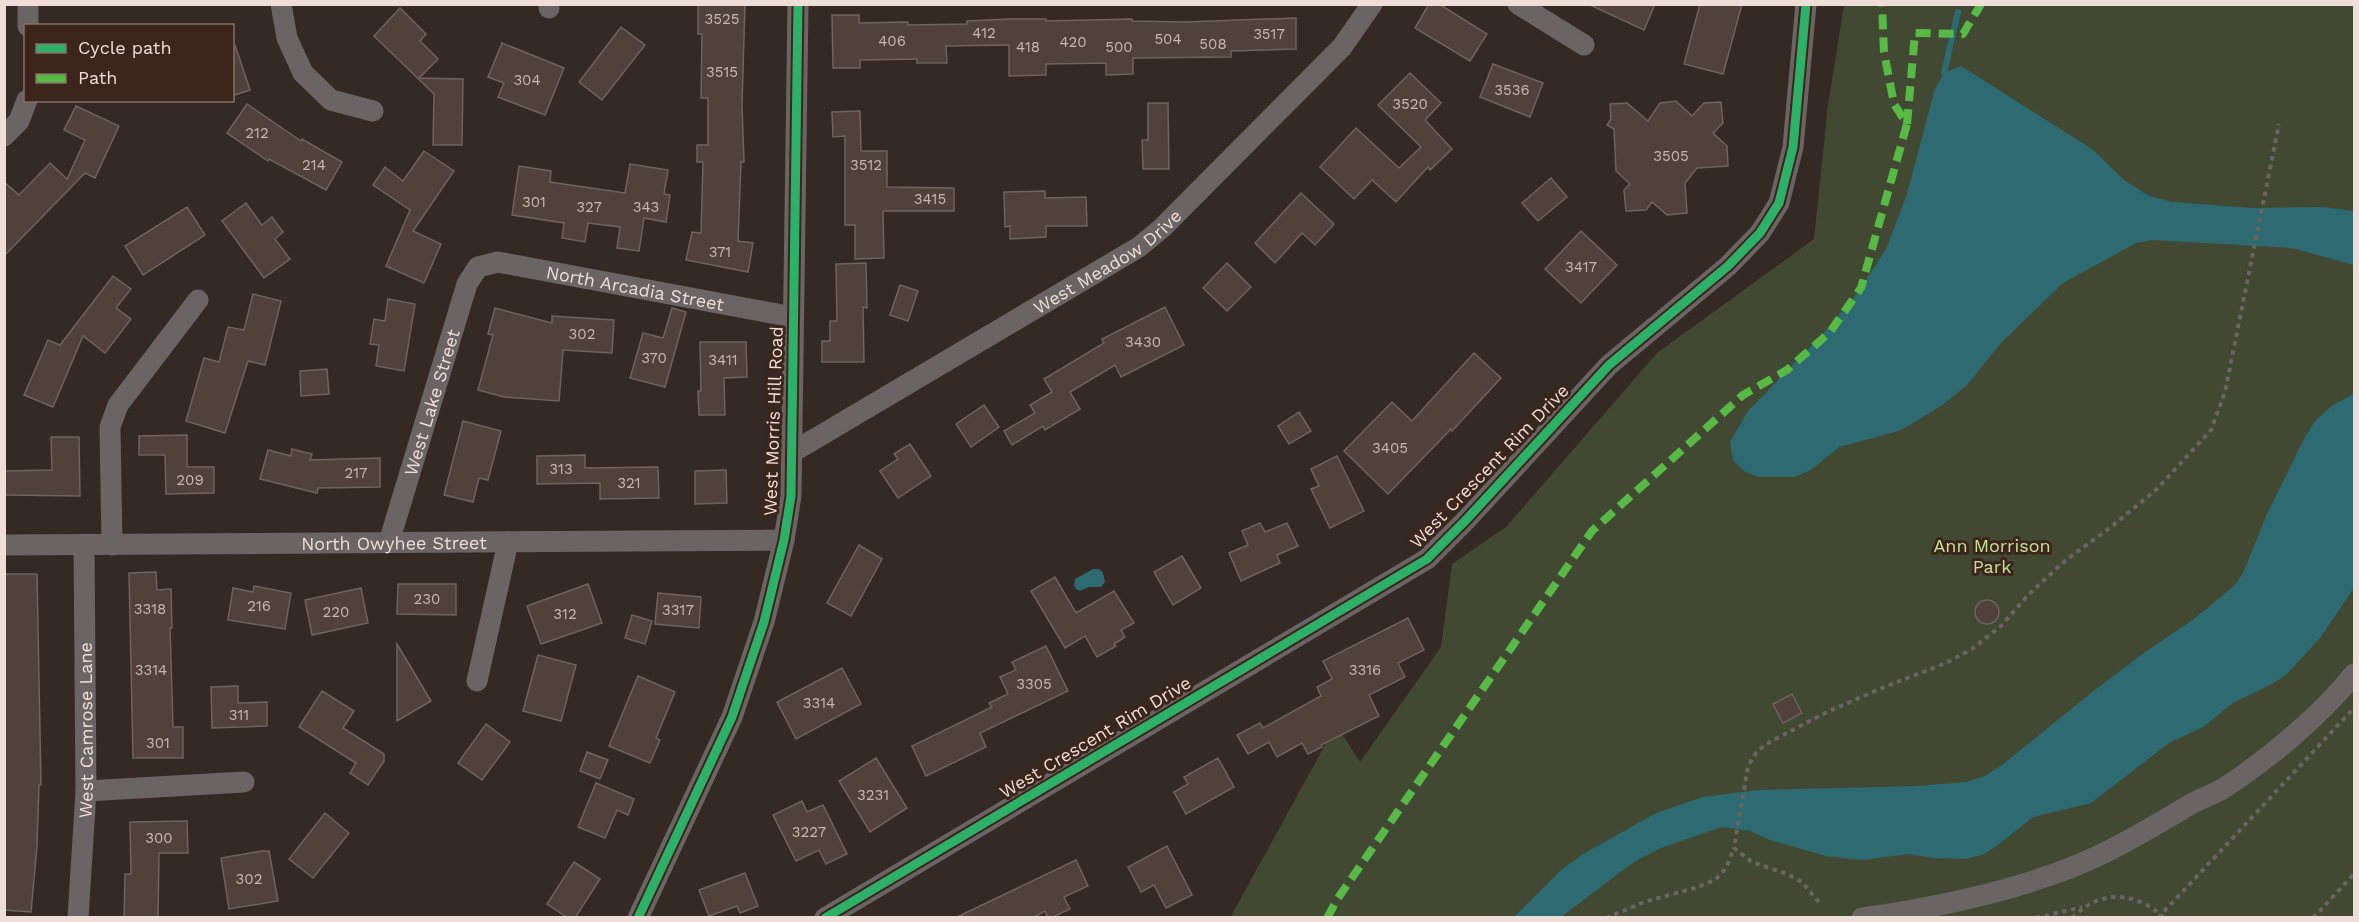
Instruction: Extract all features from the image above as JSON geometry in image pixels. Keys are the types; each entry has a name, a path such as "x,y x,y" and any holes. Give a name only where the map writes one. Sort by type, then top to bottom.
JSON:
{"street":[{"path":"28,4 28,24"},
{"path":"281,4 287,38 303,73 331,100 374,111"},
{"name":"West Morris Hill Road","path":"638,918 732,717 764,622 784,540 790,496 798,4"},
{"name":"West Meadow Drive","path":"791,453 1139,247 1162,228 1342,47 1372,4"},
{"path":"1518,4 1584,45"},
{"name":"West Crescent Rim Drive","path":"825,918 1426,559 1466,520 1609,365 1728,266 1760,233 1779,202 1793,147 1806,4"},
{"path":"4,136 19,121 26,102"},
{"name":"North Arcadia Street","path":"478,267 498,262 794,317"},
{"name":"West Lake Street","path":"389,542 467,284 478,267"},
{"path":"111,545 110,427 117,405 198,300"},
{"name":"North Owyhee Street","path":"4,545 784,540"},
{"path":"477,681 508,542"},
{"name":"West Camrose Lane","path":"78,918 86,791 84,545"},
{"path":"1862,918 1947,905 2008,889 2071,868 2130,840 2194,802 2223,788 2268,756 2305,724 2355,674"},
{"path":"86,791 244,782"}],"path":[{"path":"1606,918 1647,901 1695,888 1715,879 1726,868 1734,849 1748,766 1756,753 1766,744 1827,712 1946,663 1972,648 2001,626 2029,594 2066,560 2157,489 2211,430 2222,403 2264,208 2279,124"},
{"path":"2036,918 2115,897 2132,898 2147,904 2161,917 2355,708"},
{"path":"1734,849 1752,862 1787,874 1802,882 1819,902"},
{"path":"2313,918 2355,874"},
{"path":"2072,918 2082,907"}],"green space":[{"name":"Ann Morrison Park","path":"1844,5 2354,5 2354,917 1230,918 1336,725 1360,762 1441,647 1452,564 1506,527 1657,353 1814,239 1828,105"}],"water":[{"path":"1961,66 2092,149 2124,180 2149,196 2172,202 2252,208 2323,207 2354,211 2354,265 2292,248 2152,240 2136,243 2063,283 2001,343 1968,384 1944,404 1915,422 1899,431 1839,447 1811,470 1795,477 1759,477 1745,472 1733,460 1730,442 1748,411 1823,334 1858,292 1886,249 1906,197 1935,89 1944,73"},
{"path":"2354,394 2354,588 2320,638 2287,674 2233,703 2203,727 2169,743 2091,803 2033,817 1994,848 1982,855 1965,859 1908,854 1864,860 1826,856 1770,840 1750,831 1722,827 1661,848 1634,862 1561,917 1514,917 1561,870 1585,853 1656,813 1703,797 1758,790 1917,786 1966,782 1985,776 2145,652 2194,619 2235,585 2243,573 2267,514 2306,435 2316,420 2333,405"},
{"path":"1093,569 1099,569 1103,573 1105,582 1101,587 1089,587 1080,591 1076,589 1075,579"}],"building":[{"path":"698,4 745,4 742,105 744,162 741,162 738,241 753,243 748,272 686,260 692,232 701,233 703,162 697,162 697,145 708,145 708,98 701,98 702,34 698,34"},
{"path":"1429,4 1439,4 1487,34 1470,61 1415,28"},
{"path":"1588,4 1655,4 1644,30"},
{"path":"1700,4 1742,4 1723,74 1684,64"},
{"path":"400,8 426,34 420,41 438,59 419,78 463,79 462,145 433,145 434,94 374,36"},
{"path":"832,15 859,15 859,23 908,22 908,25 967,24 967,21 1009,19 1046,19 1046,21 1132,19 1132,21 1186,22 1296,18 1296,49 1231,51 1231,57 1133,58 1133,74 1106,75 1106,63 1046,64 1046,75 1009,76 1009,45 946,46 947,63 917,63 917,59 860,60 860,68 833,68"},
{"path":"621,27 645,45 602,100 579,82"},
{"path":"502,43 564,68 545,115 498,97 504,83 488,77"},
{"path":"234,45 250,90 234,95"},
{"path":"1493,64 1543,83 1530,117 1480,97"},
{"path":"1410,73 1441,103 1425,120 1452,149 1430,170 1428,167 1396,202 1372,180 1354,199 1320,167 1356,128 1399,168 1421,147 1378,105"},
{"path":"1676,101 1692,116 1704,103 1721,102 1723,123 1713,133 1727,146 1728,166 1697,168 1685,183 1687,213 1667,215 1652,202 1646,210 1626,211 1624,190 1630,184 1616,171 1614,129 1607,125 1611,119 1610,104 1627,103 1648,121 1660,103"},
{"path":"1148,103 1168,103 1169,169 1143,169 1142,140 1148,140"},
{"path":"247,104 301,141 302,139 342,162 326,190 269,159 268,161 227,133"},
{"path":"76,106 119,126 95,178 85,173 4,256 4,182 19,195 50,163 67,179 85,140 64,130"},
{"path":"860,111 861,151 887,151 887,187 954,188 954,211 883,211 884,258 855,259 855,225 845,225 845,136 833,137 832,112"},
{"path":"424,151 454,171 413,231 441,244 424,283 386,266 410,210 373,185 385,167 403,181"},
{"path":"630,164 668,170 664,194 670,195 666,222 644,218 639,251 617,248 620,227 588,223 585,242 562,238 564,223 512,215 519,166 551,171 550,182 625,193"},
{"path":"1551,178 1567,197 1538,221 1522,203"},
{"path":"1045,191 1045,198 1086,197 1087,226 1046,226 1046,237 1010,239 1010,226 1005,227 1004,192"},
{"path":"1301,193 1334,224 1315,245 1302,233 1275,263 1255,243"},
{"path":"246,203 262,225 272,217 283,232 275,239 290,259 264,278 222,221"},
{"path":"187,207 205,235 143,275 125,246"},
{"path":"1581,231 1617,265 1581,303 1545,269"},
{"path":"866,263 867,308 863,307 864,362 822,362 822,341 830,341 830,321 837,321 836,264"},
{"path":"1227,263 1251,287 1227,311 1203,288"},
{"path":"113,276 131,289 116,308 131,319 105,353 83,336 53,407 24,395 48,340 60,345"},
{"path":"900,285 918,291 908,321 890,315"},
{"path":"253,294 281,301 265,365 248,361 225,433 186,421 204,358 219,362 228,327 244,330"},
{"path":"388,299 415,304 404,371 376,366 379,345 370,344 374,319 385,321"},
{"path":"1165,307 1184,345 1121,377 1115,365 1070,392 1080,409 1045,430 1043,426 1012,445 1004,431 1035,413 1030,405 1052,392 1044,379 1104,343 1102,339"},
{"path":"495,308 552,323 552,316 614,320 612,353 563,350 559,401 504,397 478,390 493,335 488,334"},
{"path":"672,308 686,312 665,387 630,378 643,333 663,338"},
{"path":"700,342 746,342 747,377 724,378 725,415 699,415"},
{"path":"1474,353 1501,378 1452,431 1451,429 1388,494 1344,451 1392,402 1412,421"},
{"path":"327,369 329,394 301,396 300,371"},
{"path":"984,405 999,427 971,447 956,424"},
{"path":"1299,412 1311,431 1289,444 1278,426"},
{"path":"463,421 501,431 488,480 479,478 473,502 444,495"},
{"path":"187,435 187,467 214,467 214,493 166,494 165,455 139,455 139,436"},
{"path":"51,437 79,437 80,496 4,495 4,471 52,470"},
{"path":"910,444 931,476 898,498 880,471 898,459 894,454"},
{"path":"292,449 312,454 310,460 380,458 380,487 318,488 317,493 260,479 268,450 291,456"},
{"path":"585,455 585,468 658,467 659,498 600,499 600,483 537,484 537,456"},
{"path":"1337,456 1364,511 1330,528 1311,489 1319,486 1311,469"},
{"path":"726,470 727,503 695,504 695,471"},
{"path":"1260,523 1265,532 1287,523 1298,546 1277,555 1280,563 1241,581 1229,553 1248,545 1242,531"},
{"path":"859,545 882,559 851,616 827,603"},
{"path":"1182,556 1201,588 1173,605 1154,572"},
{"path":"156,572 157,590 171,589 173,727 183,727 183,758 133,758 129,573"},
{"path":"4,574 37,574 41,785 39,785 37,846 31,912 4,910"},
{"path":"1055,577 1076,613 1114,591 1134,623 1121,630 1125,637 1114,644 1116,646 1097,657 1085,636 1065,648 1031,591"},
{"path":"398,584 456,584 456,615 397,614"},
{"path":"588,584 602,623 541,644 527,606"},
{"path":"254,586 291,593 285,629 228,620 233,588 253,592"},
{"path":"361,588 368,623 312,635 305,600"},
{"path":"658,593 701,597 699,628 655,624"},
{"path":"1987,600 1996,603 1999,612 1996,621 1987,624 1978,621 1975,612 1978,603"},
{"path":"632,615 652,621 645,644 625,638"},
{"path":"1408,618 1424,650 1398,663 1405,677 1369,695 1379,716 1321,745 1322,747 1308,754 1302,743 1277,757 1269,742 1248,754 1237,735 1260,723 1263,728 1321,696 1317,687 1332,679 1323,661"},
{"path":"397,644 431,701 397,721"},
{"path":"1046,646 1068,691 980,733 986,747 926,776 912,746 992,707 989,703 1008,694 1000,677 1016,670 1012,662"},
{"path":"538,655 576,665 561,721 523,711"},
{"path":"842,668 861,704 796,739 777,702"},
{"path":"638,676 675,692 656,738 660,740 650,763 609,746"},
{"path":"238,686 238,703 267,702 267,726 212,728 211,687"},
{"path":"322,691 354,711 343,728 384,754 384,761 368,785 350,773 356,763 299,727"},
{"path":"1792,694 1802,713 1783,723 1773,704"},
{"path":"486,724 510,742 482,780 458,763"},
{"path":"587,752 608,760 600,779 580,771"},
{"path":"876,758 907,808 870,832 839,781"},
{"path":"1218,758 1234,787 1186,814 1174,792 1188,784 1184,777"},
{"path":"596,783 634,799 628,815 617,810 605,838 578,827"},
{"path":"802,801 807,812 823,805 847,854 826,864 819,850 796,861 773,815"},
{"path":"325,813 349,833 313,878 289,859"},
{"path":"187,821 188,853 159,853 158,918 124,918 125,874 131,874 130,822"},
{"path":"1167,846 1192,895 1166,908 1154,885 1141,892 1128,867"},
{"path":"269,851 278,901 229,909 221,858"},
{"path":"1076,860 1088,886 1064,897 1070,909 1051,918 1048,918 1045,911 1032,918 955,918"},
{"path":"574,862 600,879 575,918 568,918 547,904"},
{"path":"745,873 758,906 740,913 737,906 709,916 699,890"}],"waterway":[{"path":"1949,77 1944,73 1958,12"}],"marked path":[{"path":"1327,918 1338,898 1592,531 1743,395 1787,370 1830,332 1861,288 1907,124 1894,104 1884,52 1882,4"},
{"path":"1907,124 1915,33 1963,34 1981,4"}],"cycle path":[{"path":"638,918 732,717 764,622 784,540 791,496 798,4"},
{"path":"825,918 1427,559 1609,365 1728,266 1760,233 1779,203 1793,147 1806,4"}]}
